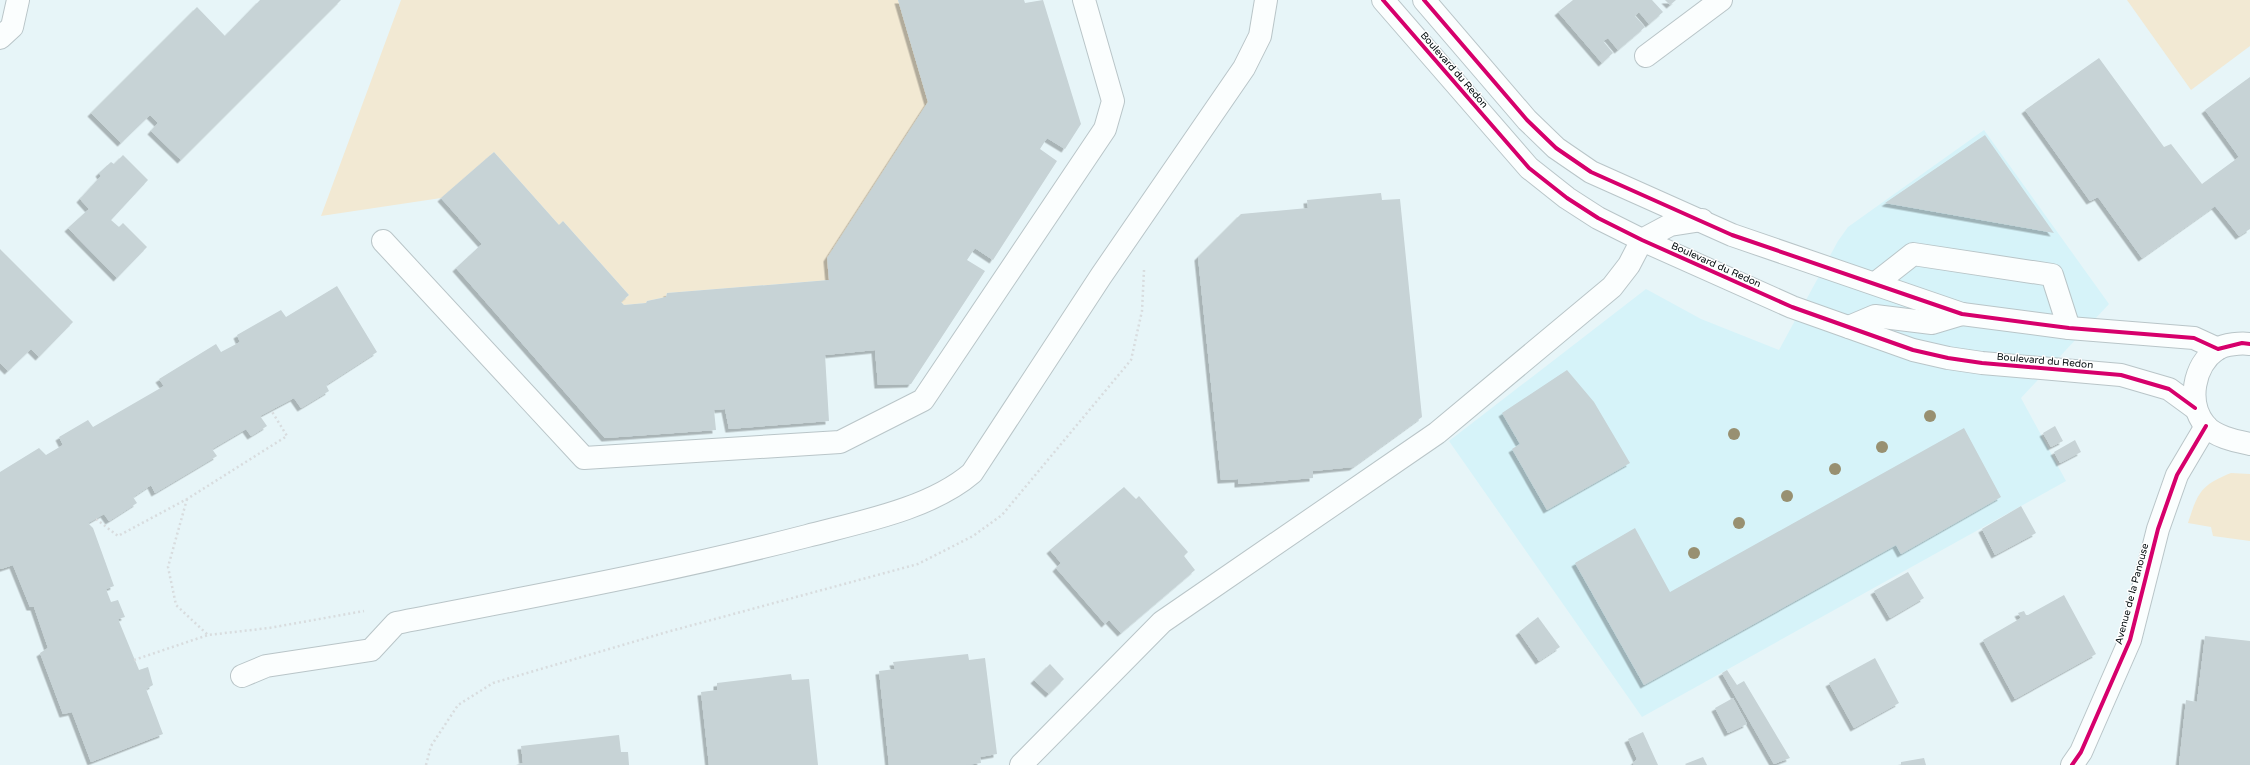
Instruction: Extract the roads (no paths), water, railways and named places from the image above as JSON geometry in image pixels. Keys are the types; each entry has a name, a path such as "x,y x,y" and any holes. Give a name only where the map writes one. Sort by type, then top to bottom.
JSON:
{"street":[{"path":"0,38 12,27 18,0"},
{"path":"384,241 584,458 840,442 923,400 1105,129 1113,101 1084,0"},
{"path":"242,676 266,666 371,650 396,623 727,556 898,512 959,484 972,473 1101,276 1244,68 1260,36 1266,0"},
{"name":"Boulevard du Redon","path":"1383,0 1529,168 1567,198 1598,218 1642,240 1792,307 1913,350 1948,358 2121,375 2169,390 2228,439 2250,444"},
{"path":"1424,0 1522,114 1556,148 1591,172 1703,220 1732,235 1876,283 1962,314 2069,328 2194,338 2218,349"},
{"path":"1646,56 1721,0"},
{"path":"1022,765 1162,622 1437,432 1612,287 1629,265 1642,240 1670,225 1703,220"},
{"path":"1876,283 1913,254 2052,275 2069,328"},
{"path":"1849,326 1875,316 1932,323 1962,314"},
{"path":"2201,417 2194,388 2204,362 2218,349 2242,343 2250,344"},
{"name":"Avenue de la Panouse","path":"2072,765 2081,752 2130,640 2158,529 2177,475 2201,417"}]}
